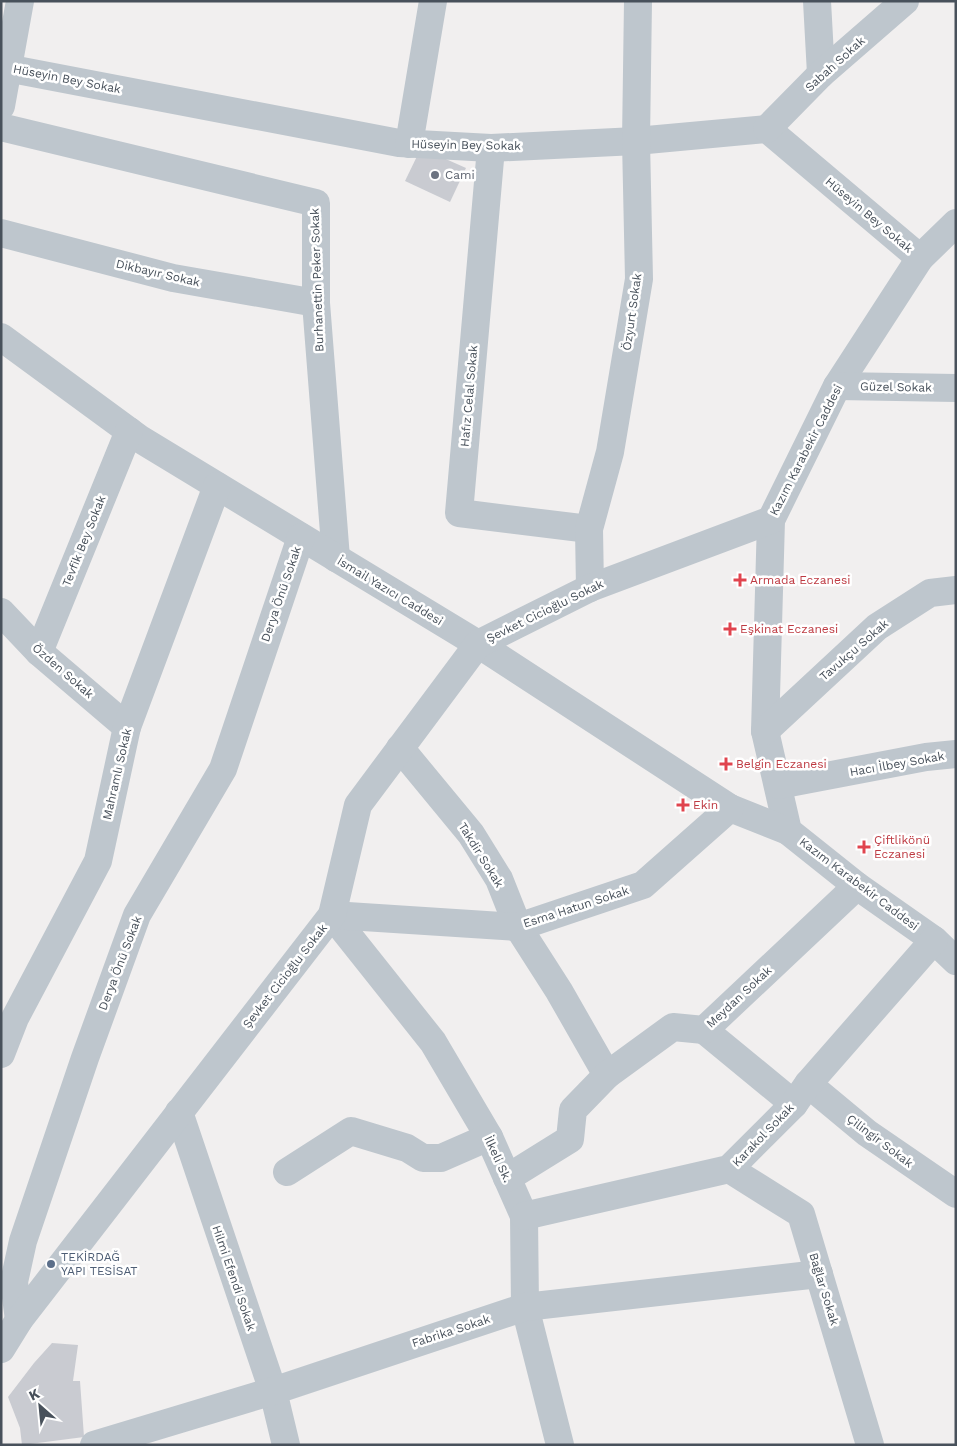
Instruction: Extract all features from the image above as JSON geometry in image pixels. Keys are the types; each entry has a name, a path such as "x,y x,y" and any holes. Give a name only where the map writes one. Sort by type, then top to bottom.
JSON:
{"street":[{"path":"1,106 4,67 20,1"},
{"path":"409,144 433,1"},
{"name":"Özyurt Sokak","path":"590,588 589,529 610,452 639,279 636,141 638,1"},
{"path":"817,1 821,74"},
{"name":"Sabah Sokak","path":"767,129 821,74 905,1"},
{"name":"Hüseyin Bey Sokak","path":"4,67 409,144 491,148 636,141 767,129 920,258"},
{"name":"Burhanettin Peker Sokak","path":"1,127 316,203 316,303 336,558"},
{"name":"Hafız Celal Sokak","path":"491,148 459,513 589,529"},
{"name":"Kazım Karabekir Caddesi","path":"956,222 920,258 837,386 771,520 765,731 788,830 857,886 934,940 956,961"},
{"name":"Dikbayır Sokak","path":"1,233 173,278 316,303"},
{"name":"İsmail Yazıcı Caddesi","path":"1,337 129,431 478,644 730,808 788,830"},
{"name":"Güzel Sokak","path":"837,386 956,388"},
{"name":"Tevfik Bey Sokak","path":"39,652 129,431"},
{"name":"Mahramlı Sokak","path":"1,1054 15,1018 98,861 128,727 217,486"},
{"name":"Şevket Cicioğlu Sokak","path":"1,1349 19,1320 332,915 358,805 478,644 590,588 771,520"},
{"name":"Derya Önü Sokak","path":"19,1320 14,1282 23,1241 85,1058 138,914 223,769 301,537"},
{"name":"Tavukçu Sokak","path":"765,731 877,627 930,593 956,590"},
{"name":"Özden Sokak","path":"1,612 39,652 128,727"},
{"name":"Takdir Sokak","path":"400,748 471,834 499,878 518,927 560,991 608,1075"},
{"name":"Hacı İlbey Sokak","path":"779,785 926,757 956,754"},
{"name":"Esma Hatun Sokak","path":"332,915 518,927 643,885 730,808"},
{"name":"Meydan Sokak","path":"507,1178 570,1139 573,1110 608,1075 674,1027 704,1030 857,886"},
{"name":"İlkeli Sk.","path":"332,915 433,1042 489,1137 524,1216 525,1307 560,1445"},
{"name":"Karakol Sokak","path":"524,1216 729,1169 801,1094 934,940"},
{"name":"Çilingir Sokak","path":"704,1030 801,1094 867,1133 956,1194"},
{"name":"Hilmi Efendi Sokak","path":"179,1112 272,1391 286,1445"},
{"path":"286,1172 351,1131 408,1148 423,1158 441,1158 489,1137"},
{"name":"Bağlar Sokak","path":"729,1169 801,1214 870,1445"},
{"name":"Fabrika Sokak","path":"94,1445 272,1391 525,1307 820,1274"}],"building":[{"name":"Cami","path":"421,148 466,168 450,202 405,181"},
{"path":"52,1343 78,1345 73,1381 80,1381 84,1437 22,1445 20,1428 8,1397"}],"place":[{"name":"Cami","path":"435,175"},
{"name":"Armada Eczanesi","path":"740,580"},
{"name":"Eşkinat Eczanesi","path":"730,629"},
{"name":"Belgin Eczanesi","path":"726,764"},
{"name":"Ekin","path":"683,805"},
{"name":"Çiftlikönü Eczanesi","path":"864,847"},
{"name":"TEKİRDAĞ YAPI TESİSAT","path":"51,1264"}]}
